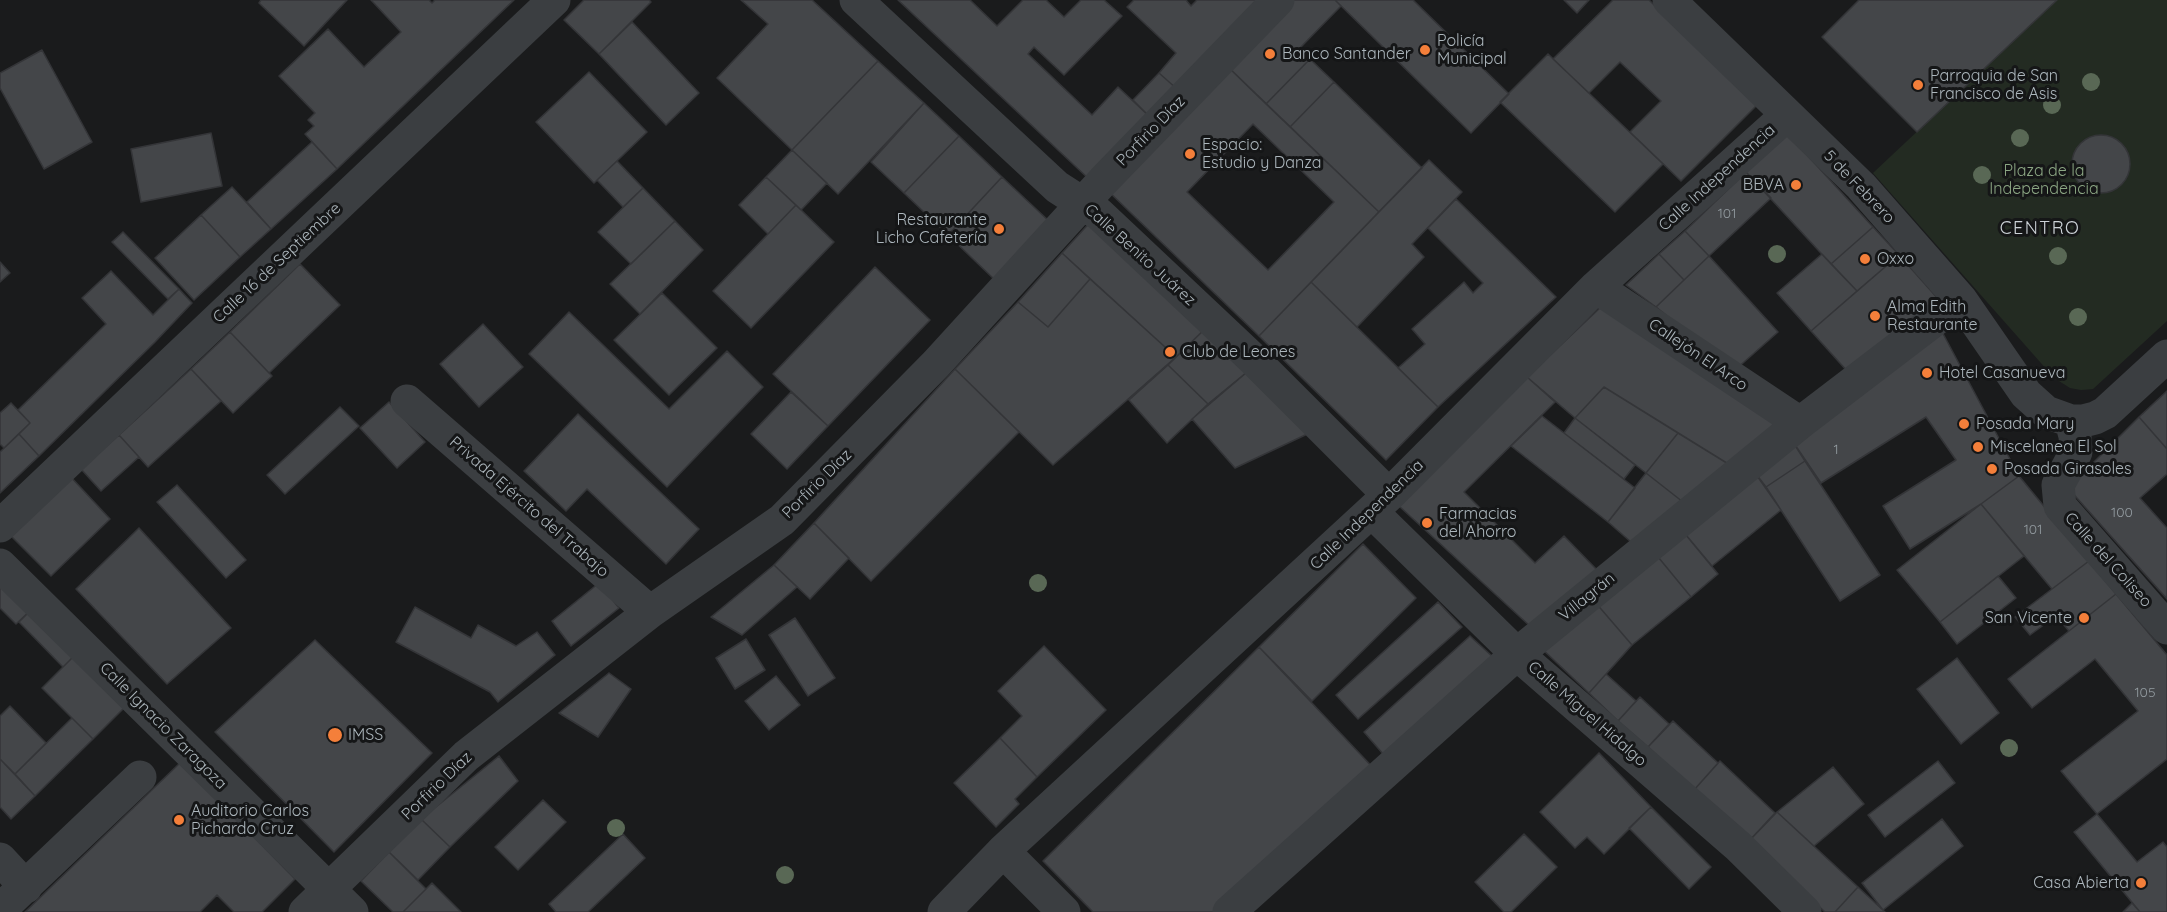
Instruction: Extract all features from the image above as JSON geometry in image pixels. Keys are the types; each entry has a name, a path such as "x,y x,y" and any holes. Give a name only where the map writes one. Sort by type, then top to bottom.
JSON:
{"street":[{"name":"Calle 16 de Septiembre","path":"0,526 554,0"},
{"name":"Calle Benito Juárez","path":"856,0 1057,187 1099,214 1254,360 1381,504"},
{"name":"Porfirio Díaz","path":"316,900 394,828 466,756 650,612 782,520 936,364 1103,181 1278,0"},
{"name":"5 de Febrero","path":"1669,0 1861,186 1961,300 2026,394 2046,412 2071,421"},
{"name":"Calle Independencia","path":"944,912 1003,851 1381,504 1596,287 1787,115"},
{"name":"Callejón El Arco","path":"1596,287 1800,423"},
{"name":"Villagrán","path":"1229,912 1517,654 1800,423 1961,300"},
{"path":"2071,421 2083,421 2105,413 2167,356"},
{"name":"Privada Ejército del Trabajo","path":"407,401 650,612"},
{"name":"Calle del Coliseo","path":"2071,421 2076,452 2058,485 2060,506 2167,628"},
{"name":"Calle Miguel Hidalgo","path":"1381,504 1517,654 1738,846 1805,912"},
{"name":"Calle Ignacio Zaragoza","path":"0,565 316,900 352,912"},
{"path":"0,910 140,777"},
{"path":"1003,851 1064,912"},
{"path":"0,859 26,887"}],"green space":[{"name":"Plaza de la Independencia","path":"2057,0 2167,0 2167,321 2093,389 2081,390 2070,388 2048,371 1873,173"}],"building":[{"path":"261,0 347,0 304,46 259,3"},
{"path":"371,0 429,0 432,3 435,0 514,0 337,169 305,134 314,126 308,120 315,113 279,76 328,29 364,67 401,32"},
{"path":"584,0 649,0 651,2 599,54 564,20"},
{"path":"741,0 812,0 878,61 792,150 717,78 768,24"},
{"path":"898,0 970,0 997,26 1023,0 1046,0 1064,17 1081,0 1104,0 1122,16 1064,75 1034,47 1028,54 1092,115 1118,87 1150,117 1090,180"},
{"path":"1134,0 1186,0 1191,6 1197,0 1261,0 1177,89 1159,73 1176,53 1127,7"},
{"name":"Banco Santander","path":"1287,0 1335,0 1341,6 1299,49 1310,59 1266,104 1225,64"},
{"name":"Policía Municipal","path":"1335,0 1413,0 1509,94 1471,133"},
{"path":"1564,0 1589,0 1577,13"},
{"path":"1613,0 1649,0 1757,105 1681,181 1630,132 1661,101 1620,62 1589,93 1553,59"},
{"name":"Parroquia de San Francisco de Asis","path":"1859,0 2057,0 1917,132 1822,37"},
{"path":"632,22 699,93 666,125 599,54"},
{"path":"42,50 92,142 44,169 0,88 0,73"},
{"path":"1548,54 1663,164 1615,212 1500,102"},
{"path":"1310,59 1334,82 1290,127 1266,104"},
{"path":"878,61 924,103 838,194 792,150"},
{"path":"1225,64 1379,212 1259,336 1106,189","holes":["1253,124 1334,202 1268,270 1187,192"]},
{"path":"589,72 647,132 594,183 536,122"},
{"path":"1159,73 1177,89 1150,117 1133,100"},
{"path":"1334,82 1422,168 1379,212 1290,127"},
{"path":"924,103 959,136 904,193 871,162"},
{"name":"BBVA","path":"1786,132 1873,227 1831,264 1746,172"},
{"path":"211,133 222,186 141,202 131,149"},
{"path":"2095,135 2107,135 2122,143 2130,158 2130,170 2122,185 2107,193 2095,193 2080,185 2072,170 2072,158 2080,143"},
{"path":"959,136 1002,177 948,235 904,193"},
{"path":"312,142 337,169 271,229 247,202"},
{"path":"792,150 827,183 801,210 766,177"},
{"path":"1429,160 1462,192 1412,244 1424,257 1357,327 1311,282"},
{"path":"617,161 643,188 623,207 597,180"},
{"name":"BBVA","path":"1746,172 1771,198 1709,256 1685,231"},
{"path":"766,177 796,205 768,234 739,205"},
{"name":"Restaurante Licho Cafetería","path":"1002,177 1051,223 996,281 948,235"},
{"path":"232,187 271,229 240,257 201,215"},
{"path":"643,188 675,221 631,264 598,232"},
{"path":"1456,199 1556,297 1438,407 1398,368 1425,344 1412,329 1464,282 1473,293 1483,283 1428,228"},
{"path":"796,205 834,242 751,328 713,291"},
{"path":"201,215 240,257 194,300 155,258"},
{"path":"1094,218 1209,325 1176,357 1062,253"},
{"path":"675,221 703,250 640,314 610,284"},
{"name":"Oxxo","path":"1873,227 1899,255 1857,291 1831,264"},
{"path":"1685,231 1709,256 1684,280 1659,254"},
{"path":"123,232 179,289 168,299 112,242"},
{"path":"1062,253 1090,279 1048,327 1018,302"},
{"path":"1659,254 1684,280 1656,307 1626,285"},
{"path":"1822,254 1857,291 1811,331 1777,293"},
{"name":"Alma Edith Restaurante","path":"1899,255 1940,301 1848,372 1811,331"},
{"path":"1709,256 1778,332 1735,370 1656,307"},
{"path":"0,262 10,273 0,282"},
{"path":"300,264 340,305 269,373 230,332"},
{"path":"875,267 930,320 828,426 773,374"},
{"path":"111,271 153,315 179,289 192,303 39,456 19,434 30,423 18,410 106,324 82,298"},
{"path":"1090,279 1176,357 1053,465 955,369 1018,302 1048,327"},
{"path":"1311,282 1438,407 1386,460 1259,336"},
{"path":"662,293 717,348 669,395 614,340"},
{"path":"1602,306 1783,424 1730,465 1604,387 1575,418 1527,377"},
{"path":"569,312 669,409 727,351 763,387 667,487 529,354"},
{"path":"483,324 523,367 479,407 440,364"},
{"path":"1209,325 1253,367 1208,404 1168,365"},
{"path":"1940,328 2019,476 1981,504 1910,549 1883,506 1956,460 1926,417 1821,483 1791,439"},
{"path":"230,332 272,376 233,413 191,369"},
{"path":"1168,365 1208,404 1167,443 1129,400"},
{"path":"1253,367 1318,429 1235,468 1192,419"},
{"path":"191,369 221,401 148,467 119,435"},
{"path":"955,369 1019,432 871,581 814,523"},
{"path":"1527,377 1555,402 1464,492 1535,563 1564,536 1599,572 1531,627 1399,506"},
{"path":"1604,387 1678,433 1646,473 1575,418"},
{"path":"2167,391 2167,449 2139,417"},
{"path":"791,392 828,426 787,469 751,434"},
{"path":"389,402 425,442 397,468 360,428"},
{"path":"11,403 30,423 4,448 0,444 0,413"},
{"path":"340,407 359,426 285,494 267,475"},
{"path":"578,414 699,529 666,564 587,489 566,511 524,471"},
{"path":"1542,416 1635,488 1608,522 1511,446"},
{"path":"2139,417 2167,449 2167,474 2140,498 2167,528 2167,599 2068,488"},
{"path":"1575,418 1635,465 1624,479 1564,433"},
{"path":"1678,433 1730,465 1683,502 1646,473"},
{"path":"19,434 39,456 0,493 0,452"},
{"path":"119,435 139,457 101,491 81,469"},
{"path":"1791,439 1805,461 1766,487 1753,470"},
{"path":"1805,461 1880,575 1840,601 1766,487"},
{"path":"1753,470 1781,510 1712,566 1681,529"},
{"path":"1646,473 1683,502 1631,542 1608,522"},
{"path":"68,474 110,519 51,576 7,532"},
{"path":"2019,476 2089,561 2052,589 1981,504"},
{"path":"177,485 246,560 226,578 157,502"},
{"path":"1981,504 2024,556 1940,622 1897,570"},
{"path":"814,523 849,558 810,599 774,565"},
{"path":"139,528 231,628 167,684 76,589"},
{"path":"1681,529 1718,574 1691,597 1654,552"},
{"path":"1363,544 1416,598 1312,701 1259,647"},
{"path":"1654,552 1691,597 1632,645 1595,602"},
{"path":"2089,561 2116,594 2069,631 2056,616 2030,635 2015,617"},
{"path":"774,565 797,587 742,635 711,617"},
{"path":"1998,576 2016,598 1957,644 1940,622"},
{"path":"0,577 32,609 16,624 0,608"},
{"path":"599,583 619,608 571,646 552,621"},
{"path":"2116,594 2167,655 2167,759 2097,814 2061,771 2138,711 2095,659 2032,708 2008,679"},
{"path":"1438,602 1462,627 1358,719 1336,695"},
{"path":"1595,602 1632,645 1589,693 1540,647"},
{"path":"415,607 471,638 478,625 516,646 537,632 555,655 498,702 490,692 396,642"},
{"path":"32,609 76,654 63,667 19,622"},
{"path":"795,618 835,678 808,696 769,635"},
{"path":"1470,636 1494,658 1384,755 1364,732"},
{"path":"746,639 765,670 735,689 716,658"},
{"path":"315,640 432,753 334,852 215,732"},
{"path":"1044,646 1106,710 1037,777 1000,738 1022,716 998,691"},
{"path":"1259,647 1379,774 1224,912 1093,912 1043,861"},
{"path":"76,654 127,705 93,739 42,688"},
{"path":"1957,658 1999,713 1961,744 1917,689"},
{"path":"609,673 631,689 598,737 559,713"},
{"path":"1606,674 1636,701 1618,721 1589,693"},
{"path":"776,676 800,705 769,730 745,701"},
{"path":"1640,697 1669,724 1648,747 1618,721"},
{"path":"10,706 46,743 15,774 0,759 0,716"},
{"path":"72,718 93,739 35,796 15,774"},
{"path":"1673,721 1718,763 1694,790 1648,747"},
{"path":"1000,738 1037,777 1015,799 1019,804 996,827 954,783"},
{"path":"1599,753 1651,807 1604,854 1587,837 1575,848 1540,812"},
{"path":"499,756 518,781 450,847 421,819"},
{"path":"0,759 35,796 11,819 0,807"},
{"path":"1720,761 1775,813 1749,841 1694,790"},
{"path":"1938,761 1955,783 1885,837 1868,815"},
{"name":"Auditorio Carlos Pichardo Cruz","path":"181,762 295,879 262,912 234,912 217,895 200,912 25,912"},
{"path":"1833,767 1864,804 1814,846 1777,812"},
{"path":"543,800 566,822 518,870 495,847"},
{"path":"1651,807 1711,867 1689,889 1629,828"},
{"path":"1777,812 1858,887 1835,912 1825,912 1749,841"},
{"name":"Casa Abierta","path":"2097,814 2137,862 2163,842 2167,847 2167,912 2140,912 2074,832"},
{"path":"421,819 450,847 418,880 389,852"},
{"path":"1942,819 1963,846 1883,910 1862,883"},
{"path":"623,834 645,858 588,912 556,912 549,904"},
{"path":"1524,834 1557,867 1511,912 1504,912 1475,882"},
{"path":"389,852 426,889 403,912 393,912 361,881"},
{"path":"432,883 461,912 403,912"},
{"path":"1858,887 1885,912 1835,912"},
{"path":"2132,903 2140,912 2123,912"}],"place":[{"name":"Policía Municipal","path":"1425,50"},
{"name":"Banco Santander","path":"1270,54"},
{"name":"Parroquia de San Francisco de Asis","path":"1918,85"},
{"name":"Espacio: Estudio y Danza","path":"1190,154"},
{"name":"BBVA","path":"1796,185"},
{"name":"Restaurante Licho Cafetería","path":"999,229"},
{"name":"Oxxo","path":"1865,259"},
{"name":"Alma Edith Restaurante","path":"1875,316"},
{"name":"Club de Leones","path":"1170,352"},
{"name":"Hotel Casanueva","path":"1927,373"},
{"name":"Posada Mary","path":"1964,424"},
{"name":"Miscelanea El Sol","path":"1978,447"},
{"name":"Posada Girasoles","path":"1992,469"},
{"name":"Farmacias del Ahorro","path":"1427,523"},
{"name":"San Vicente","path":"2084,618"},
{"name":"IMSS","path":"335,735"},
{"name":"Auditorio Carlos Pichardo Cruz","path":"179,820"},
{"name":"Casa Abierta","path":"2141,883"}],"district":[{"name":"CENTRO","path":"2040,229"}]}
